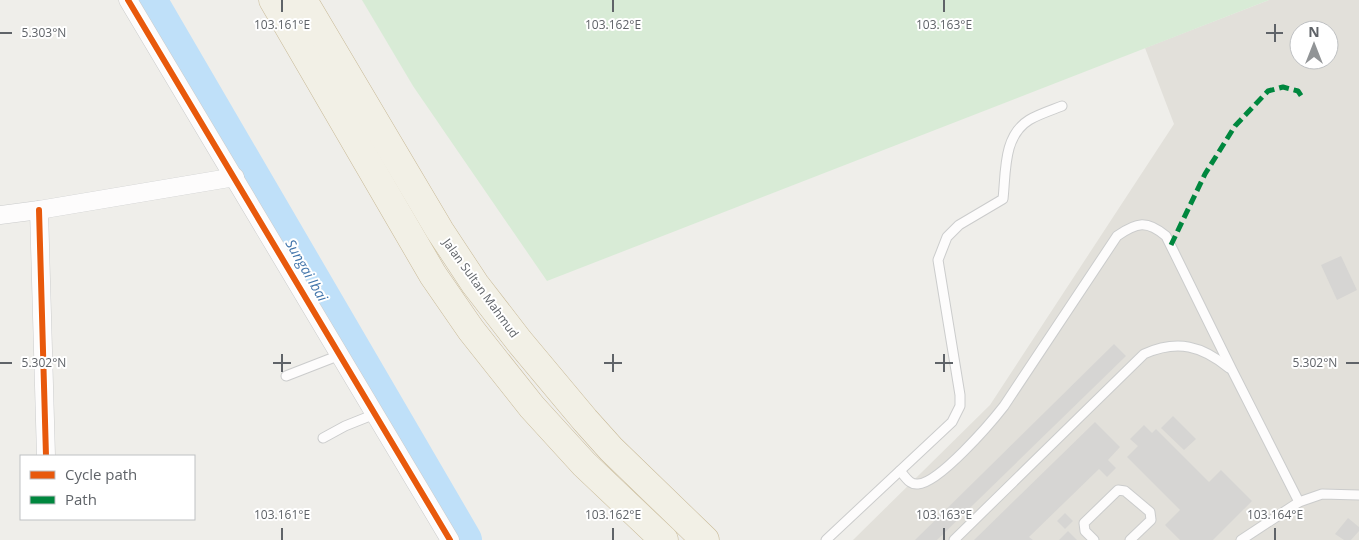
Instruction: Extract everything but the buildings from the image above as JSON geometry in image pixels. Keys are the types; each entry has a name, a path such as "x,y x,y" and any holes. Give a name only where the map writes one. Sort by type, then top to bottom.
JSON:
{"highway":[{"path":"273,0 433,274 471,330 532,406 584,464 664,540"},
{"name":"Jalan Sultan Mahmud","path":"304,0 440,231 475,284 552,381 611,449 705,540"}],"street":[{"path":"128,0 450,540"},
{"path":"0,215 235,177"},
{"path":"39,210 46,455"}],"lane":[{"path":"826,540 952,422 960,406 938,260 947,237 959,225 1003,199 1008,151 1014,134 1029,120 1062,106"},
{"path":"900,470 910,482 919,484 928,482 940,474 1004,406 1117,236 1130,227 1143,224 1154,226 1166,236 1299,502"},
{"path":"954,540 1144,354 1160,347 1182,346 1198,348 1214,356 1232,370"},
{"path":"286,376 340,355"},
{"path":"322,438 345,426 376,414"},
{"path":"1094,540 1085,531 1084,523 1118,490 1125,491 1150,512 1151,520 1130,540"},
{"path":"1241,540 1299,502 1322,494 1359,496"}],"shaded area":[{"path":"1269,0 1359,0 1359,540 853,540 990,405 1174,124 1145,48"}],"green space":[{"path":"362,0 1269,0 547,281 413,86"}],"waterway":[{"name":"Sungai Ibai","path":"149,0 464,540"}],"marked path":[{"path":"1171,245 1205,174 1235,126 1268,91 1283,87 1298,91 1302,97"}],"cycle path":[{"path":"128,0 450,540"},
{"path":"39,210 46,455"}]}
